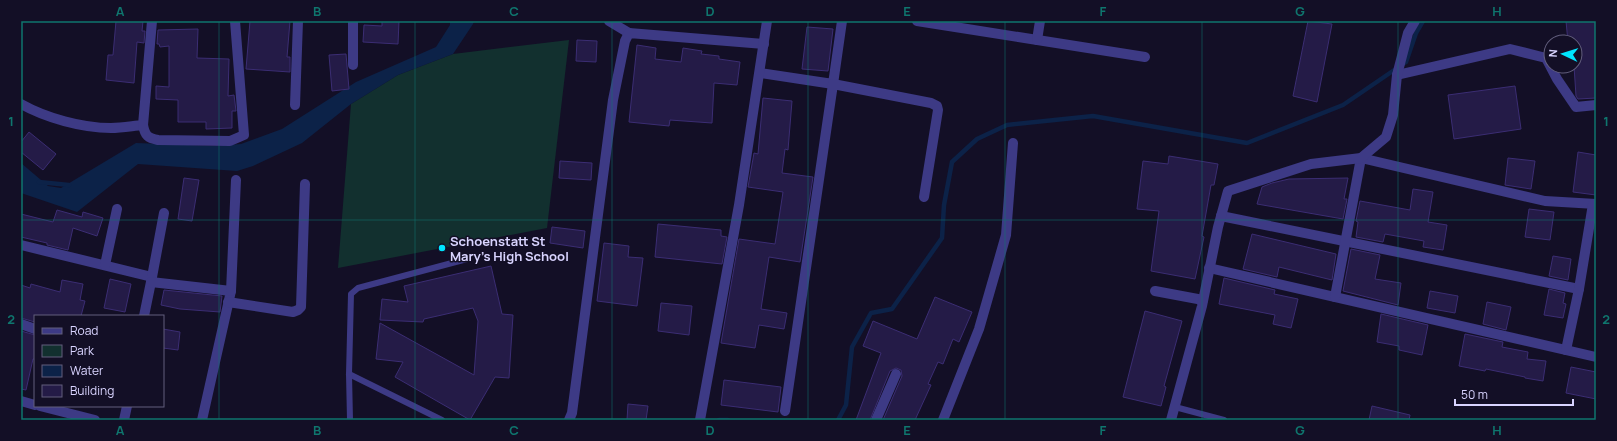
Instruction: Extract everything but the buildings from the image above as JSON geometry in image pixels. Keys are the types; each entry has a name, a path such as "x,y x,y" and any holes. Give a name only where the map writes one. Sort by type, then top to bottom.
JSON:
{"street":[{"path":"152,21 143,125 146,136 158,140 230,141 244,135 234,21"},
{"path":"295,105 298,21"},
{"path":"352,65 353,21"},
{"path":"609,21 629,32 764,44"},
{"path":"700,420 739,205 767,21"},
{"path":"785,411 842,21"},
{"path":"918,21 1146,57"},
{"path":"1037,40 1040,21"},
{"path":"1335,297 1361,158 1386,137 1392,115 1397,75 1408,33 1416,21"},
{"path":"569,420 572,413 613,100 625,42 629,32"},
{"path":"1397,75 1510,49 1546,58 1557,79 1576,107 1596,105"},
{"path":"760,73 833,84 931,103 937,106 938,110 924,197"},
{"path":"21,104 30,110 86,126 112,128 143,125"},
{"path":"943,420 979,328 1006,235 1013,143"},
{"path":"1171,420 1203,300 1221,216 1228,191 1311,164 1361,158 1545,201 1595,204 1566,350"},
{"path":"202,420 231,291 236,180"},
{"path":"228,302 293,312 301,307 305,184"},
{"path":"105,265 117,209"},
{"path":"144,315 164,213"},
{"path":"1221,216 1579,289"},
{"path":"21,245 105,265 152,280 231,291"},
{"path":"1210,268 1596,357"},
{"path":"1156,291 1203,300"},
{"path":"21,324 34,328"},
{"path":"876,420 896,374"},
{"path":"21,401 34,405"},
{"path":"44,407 95,420"},
{"path":"124,420 127,407"}],"lane":[{"path":"350,420 349,374 351,294 358,288 467,260"},
{"path":"349,374 442,420"},
{"path":"1175,407 1224,420"}],"green space":[{"path":"569,40 547,228 338,268 351,104 398,75 453,54"}],"water":[{"path":"450,21 474,21 453,54 398,75 351,104 302,143 253,166 237,171 138,164 77,212 21,193 21,163 48,186 61,188 136,143 214,146 241,144 282,129 356,82 436,47 450,25"}],"waterway":[{"path":"838,420 846,405 852,347 871,313 892,309 942,238 944,205 952,162 977,139 1007,125 1093,116 1247,143 1343,105 1406,62 1416,33 1423,21"},
{"path":"39,182 69,185"},
{"path":"719,420 728,420"}],"place":[{"name":"Schoenstatt St Mary's High School","path":"442,248"}]}
